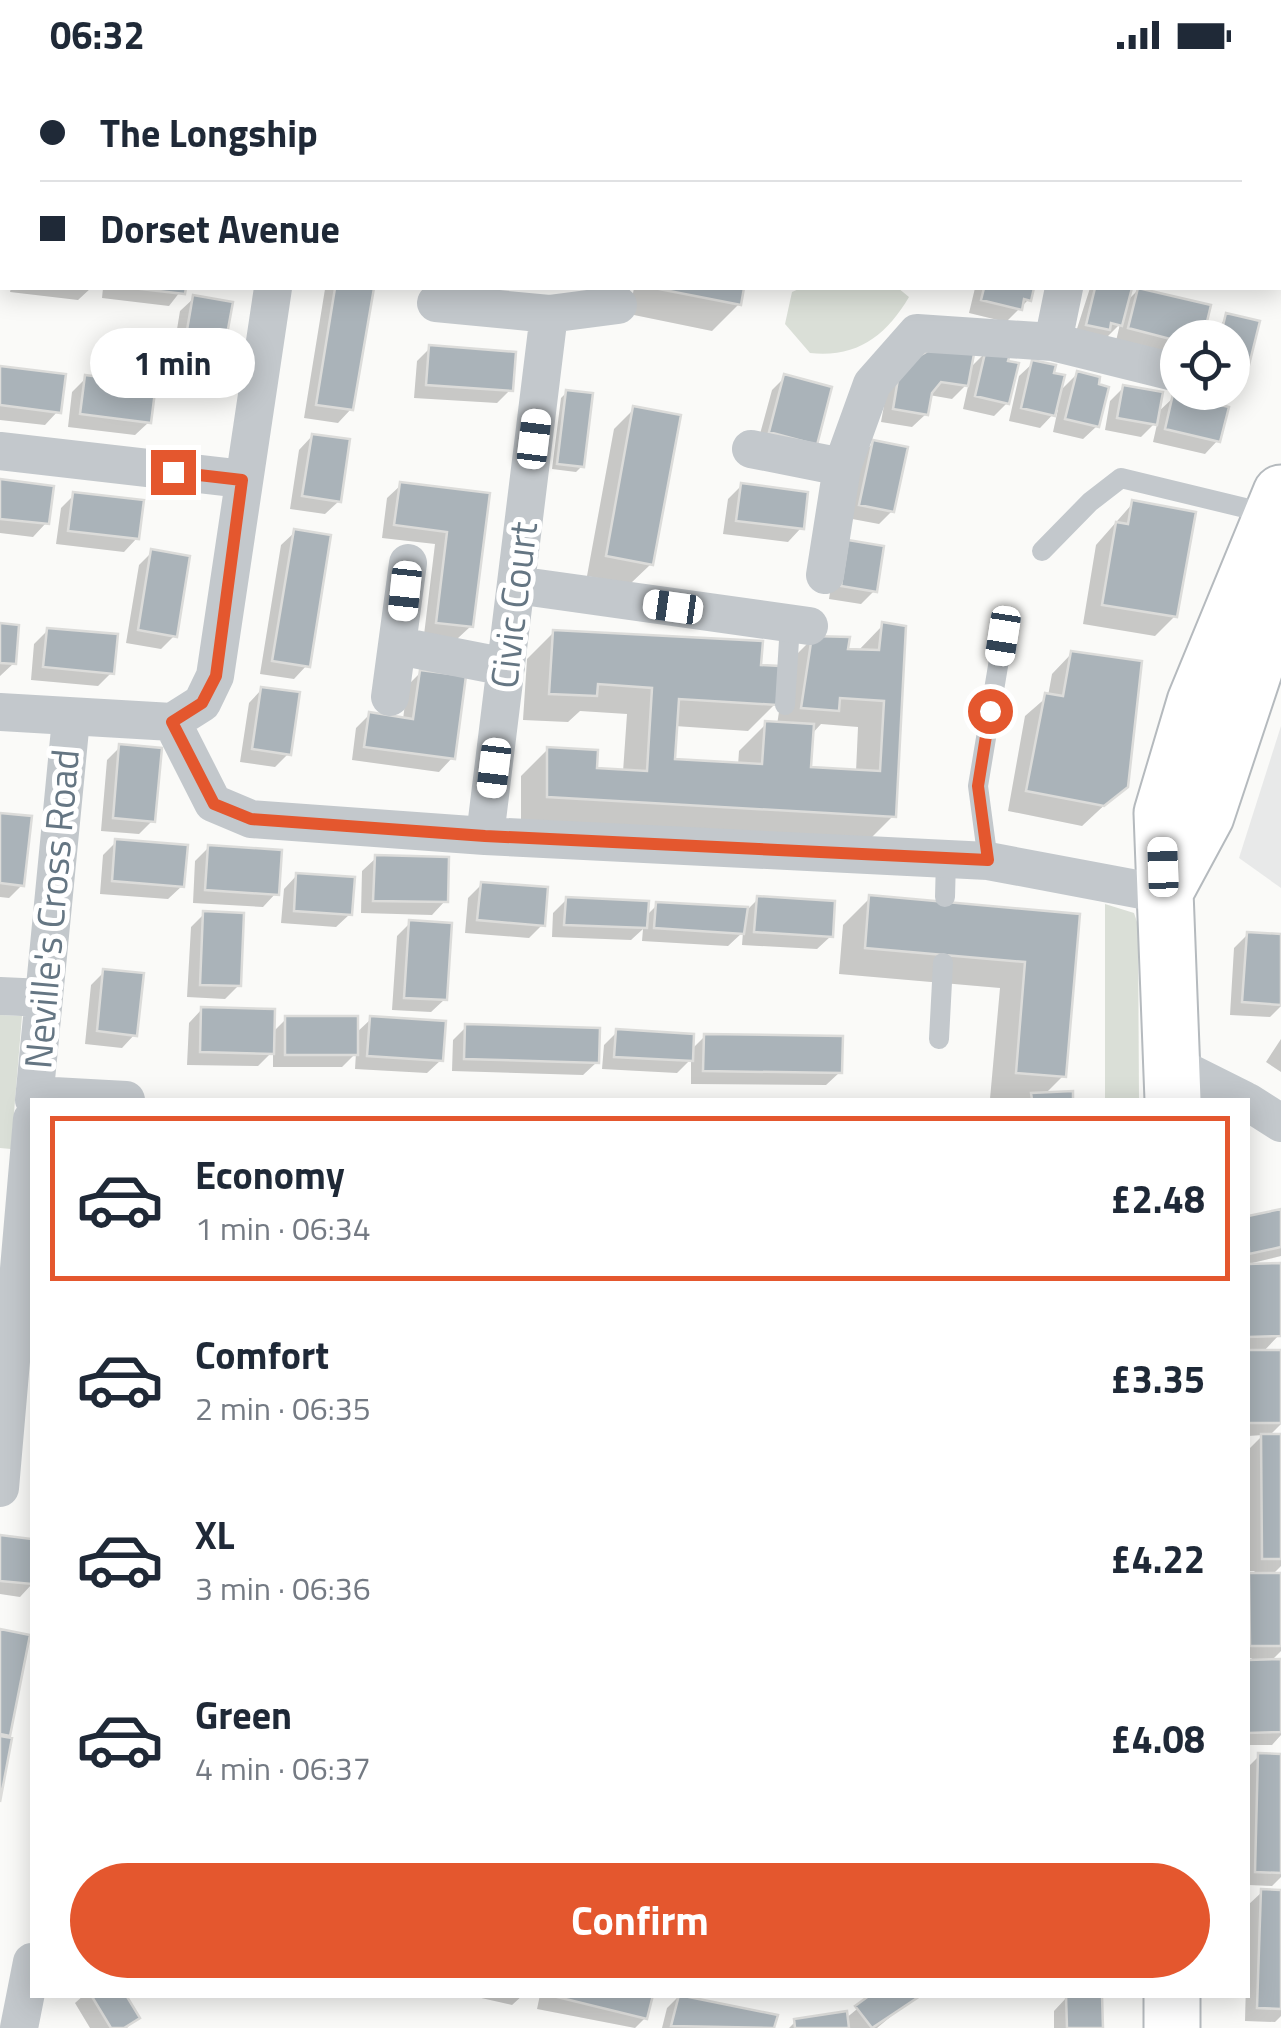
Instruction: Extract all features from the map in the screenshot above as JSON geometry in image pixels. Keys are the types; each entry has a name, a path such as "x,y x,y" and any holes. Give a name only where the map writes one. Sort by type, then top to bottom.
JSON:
{"main road":[{"path":"1174,1082 1162,813 1195,702 1278,508"},
{"path":"1163,894 1206,816 1281,590"},
{"path":"1172,1998 1172,2028"}],"street":[{"path":"966,70 976,70"},
{"path":"0,712 172,722 202,703 216,676 272,290"},
{"path":"1053,342 1064,290"},
{"path":"436,303 550,314 618,305"},
{"name":"Civic Court","path":"485,836 550,314"},
{"path":"825,575 842,467 872,384 916,333 1053,342 1160,369"},
{"path":"752,449 842,467"},
{"path":"0,451 242,480"},
{"path":"390,697 408,563"},
{"path":"516,585 800,625"},
{"path":"399,646 506,667"},
{"name":"Neville's Cross Road","path":"35,1098 70,719"},
{"path":"172,722 214,804 251,819 485,836 988,860 1163,894"},
{"path":"0,996 44,998"},
{"path":"1174,1082 1235,1098"},
{"path":"1250,1104 1281,1123"},
{"name":"Neville's Cross Road","path":"0,1488 14,1172 30,1118"},
{"path":"0,1488 30,1495"},
{"path":"19,2028 30,1972"}],"lane":[{"path":"1042,551 1090,502 1121,478 1278,508"},
{"path":"785,704 800,625"},
{"path":"988,860 978,786 1003,636"},
{"path":"945,896 946,859"},
{"path":"939,1039 943,963"}],"shaded area":[{"path":"900,290 909,297 890,323 868,342 827,354 810,353 785,324 792,292"},
{"path":"1281,726 1281,888 1239,858"},
{"path":"1105,904 1134,913 1138,925 1139,1098 1105,1098"},
{"path":"0,1015 22,1016 11,1149 0,1148"}],"building":[{"path":"150,290 186,290 185,294"},
{"path":"335,290 374,290 353,410 316,405"},
{"path":"664,290 744,290 741,305"},
{"path":"984,290 1034,290 1031,301 1024,299 1022,310 981,300"},
{"path":"1095,290 1131,290 1122,326 1111,323 1110,330 1086,325"},
{"path":"1138,290 1211,305 1207,320 1160,320 1160,336 1128,328"},
{"path":"193,295 233,302 218,383 179,377"},
{"path":"1226,313 1260,321 1250,361 1250,320 1224,320"},
{"path":"429,345 516,352 513,391 426,385"},
{"path":"935,347 974,354 968,386 941,382 932,393 928,415 893,409 900,367"},
{"path":"986,349 1010,354 1008,361 1019,363 1009,404 975,396"},
{"path":"1032,360 1056,365 1054,373 1065,375 1055,416 1021,408"},
{"path":"0,366 66,374 61,413 0,405"},
{"path":"1077,371 1100,377 1099,384 1109,387 1099,427 1065,419"},
{"path":"784,374 832,387 817,445 769,432"},
{"path":"85,375 156,384 151,423 80,414"},
{"path":"1123,385 1160,391 1157,425 1117,418"},
{"path":"566,390 593,393 584,467 557,464"},
{"path":"633,406 681,415 653,565 606,556"},
{"path":"1169,410 1228,410 1220,442 1165,429"},
{"path":"312,434 350,439 341,502 302,496"},
{"path":"873,440 908,447 894,512 859,505"},
{"path":"0,479 54,486 49,524 0,519"},
{"path":"400,482 490,493 473,627 436,623 447,532 394,525"},
{"path":"741,483 808,492 804,529 736,521"},
{"path":"73,492 144,500 139,539 68,531"},
{"path":"1132,500 1196,512 1177,617 1102,605 1116,522 1128,524"},
{"path":"294,529 331,535 310,667 272,661"},
{"path":"848,540 884,546 877,592 841,586"},
{"path":"151,549 190,556 177,637 138,630"},
{"path":"882,622 906,626 896,817 547,797 547,747 598,750 597,768 647,771 652,688 598,684 597,696 549,694 553,630 763,641 761,665 780,666 777,705 679,699 675,759 762,764 765,721 814,724 811,767 880,771 884,701 840,698 839,711 801,708 812,636 850,637 848,649 879,650"},
{"path":"0,623 19,625 16,664 0,663"},
{"path":"47,628 118,634 114,674 43,667"},
{"path":"1071,651 1142,661 1128,787 1104,806 1026,791 1045,693 1063,696"},
{"path":"420,670 466,676 455,759 364,747 369,712 413,719"},
{"path":"261,687 300,692 291,755 252,749"},
{"path":"119,744 162,748 155,822 113,818"},
{"path":"0,813 32,816 24,886 0,883"},
{"path":"115,839 188,845 184,887 112,881"},
{"path":"208,845 282,850 279,895 205,890"},
{"path":"375,855 449,857 448,902 373,901"},
{"path":"296,873 355,877 352,915 294,911"},
{"path":"481,882 548,887 545,926 477,920"},
{"path":"869,895 1080,914 1066,1077 1016,1073 1025,962 865,948"},
{"path":"757,896 835,901 833,937 754,932"},
{"path":"566,897 649,901 647,928 564,925"},
{"path":"656,902 748,907 744,934 654,928"},
{"path":"203,911 244,913 241,986 200,985"},
{"path":"409,920 452,923 447,1000 404,998"},
{"path":"1247,932 1281,934 1281,1005 1242,1002"},
{"path":"103,969 144,973 137,1036 97,1031"},
{"path":"201,1007 275,1009 274,1054 200,1052"},
{"path":"285,1016 358,1016 358,1055 285,1055"},
{"path":"370,1016 446,1021 443,1061 367,1056"},
{"path":"465,1024 600,1028 599,1063 464,1059"},
{"path":"616,1029 694,1034 693,1061 614,1057"},
{"path":"704,1034 843,1036 842,1073 703,1071"},
{"path":"1073,1091 1073,1098 1032,1098 1031,1093"},
{"path":"1281,1209 1281,1247 1250,1254 1250,1216"},
{"path":"1281,1263 1281,1336 1250,1337 1250,1264"},
{"path":"1250,1350 1281,1350 1281,1423 1250,1423"},
{"path":"1261,1434 1281,1434 1281,1559 1262,1559"},
{"path":"0,1535 30,1539 30,1584 0,1581"},
{"path":"1250,1573 1281,1573 1281,1646 1250,1646"},
{"path":"0,1629 30,1635 10,1736 0,1734"},
{"path":"1281,1659 1281,1732 1250,1733 1250,1660"},
{"path":"0,1736 12,1738 0,1802"},
{"path":"1258,1753 1281,1754 1281,1873 1255,1872"},
{"path":"1261,1889 1281,1890 1281,2009 1257,2008"},
{"path":"93,1998 128,1998 140,2018 124,2028 111,2028"},
{"path":"561,1998 652,1998 647,2019"},
{"path":"678,1998 778,2015 774,2028 671,2026"},
{"path":"866,1998 917,1998 872,2028 855,2006"},
{"path":"1066,1998 1102,1998 1103,2028 1067,2028"},
{"path":"847,2011 849,2028 795,2028 794,2019"}],"route":[{"path":"173,472 242,480 216,676 202,703 172,722 214,804 251,819 485,836 988,860 978,786 990,711"}]}
